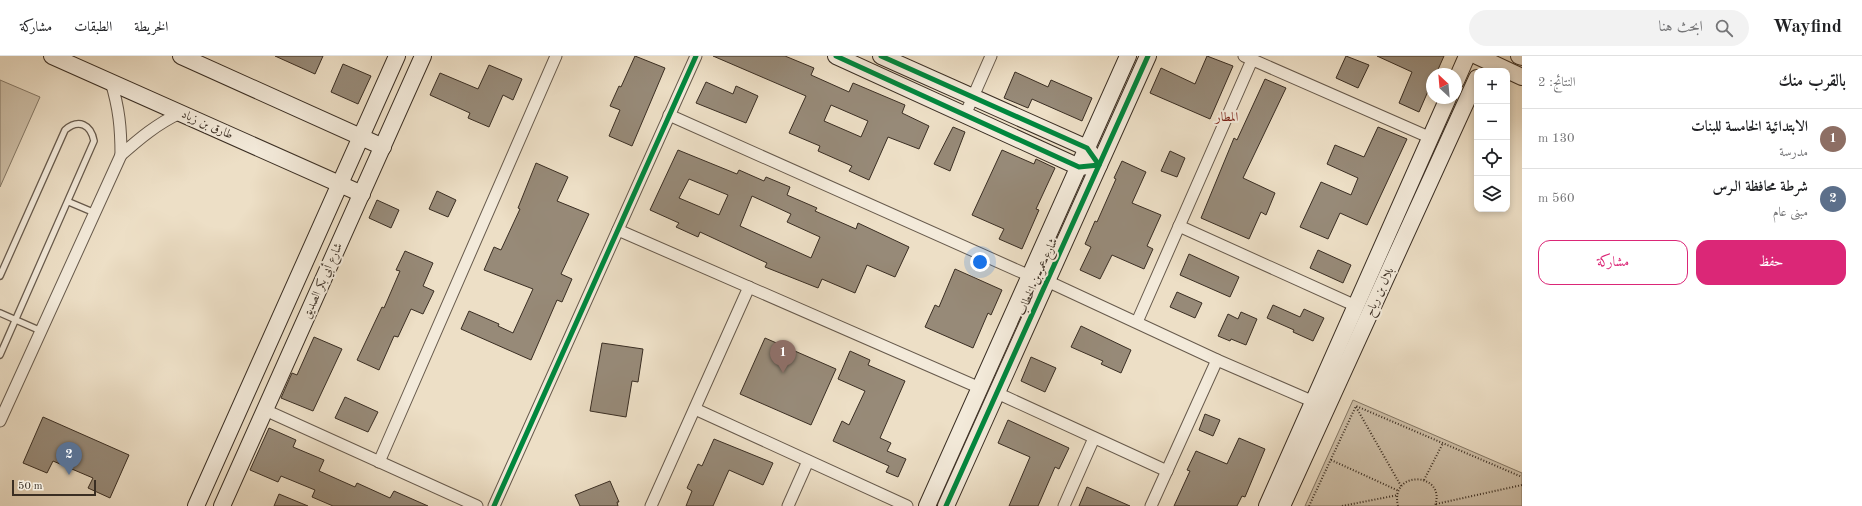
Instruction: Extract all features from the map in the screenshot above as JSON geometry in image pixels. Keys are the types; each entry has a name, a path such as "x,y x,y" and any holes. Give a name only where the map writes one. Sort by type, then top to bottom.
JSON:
{"street":[{"name":"طارق بن زياد","path":"52,56 362,194"},
{"path":"181,56 383,147"},
{"name":"شارع أبي بكر الصديق","path":"196,506 397,56"},
{"name":"شارع أبي بكر الصديق","path":"222,506 423,56"},
{"path":"379,462 556,56"},
{"path":"494,506 696,56"},
{"path":"836,56 1079,167 1099,165 1087,148 881,56"},
{"path":"965,115 990,56"},
{"name":"شارع عمر بن الخطاب","path":"927,506 1128,56"},
{"name":"شارع عمر بن الخطاب","path":"946,506 1148,56"},
{"path":"1462,68 1467,56"},
{"path":"1136,322 1179,226 1248,58 1431,138"},
{"path":"1482,61 1522,76"},
{"path":"0,421 121,155 122,130 119,106 111,82"},
{"name":"بلال بن رباح","path":"1282,506 1474,85"},
{"name":"بلال بن رباح","path":"1267,506 1445,104"},
{"path":"121,155 159,124 180,113"},
{"path":"670,115 1030,276"},
{"path":"1179,226 1356,306"},
{"path":"618,230 980,388"},
{"path":"1047,281 1218,360 1314,402"},
{"path":"651,506 749,287"},
{"path":"1151,506 1218,360"},
{"path":"997,393 1167,471"},
{"path":"694,409 907,506"},
{"path":"265,410 477,506"},
{"path":"1064,506 1094,438"},
{"path":"788,506 808,461"}],"lane":[{"path":"0,276 65,130 74,124 81,124 89,128 93,132 94,141 69,202 0,355"},
{"path":"69,202 95,213"},
{"path":"0,313 41,331"}],"path":[{"path":"1356,406 1522,477"},
{"path":"1309,506 1356,406"},
{"path":"1356,406 1402,486"},
{"path":"1424,480 1443,443"},
{"path":"1331,460 1399,491"},
{"path":"1398,506 1399,491 1402,486 1413,479 1424,480 1431,484 1435,489 1437,496 1436,505 1522,485"},
{"path":"1342,506 1398,495"}],"shaded area":[{"path":"0,80 40,97 0,187"},
{"path":"1353,400 1522,473 1522,506 1305,506"}],"building":[{"path":"275,56 323,56 315,74"},
{"path":"635,56 665,68 632,146 609,136 620,110 610,106 619,86 621,87"},
{"path":"713,56 785,56 814,68 811,75 849,92 853,83 905,105 902,113 929,126 919,149 888,137 869,180 849,171 852,166 818,151 820,146 789,133 806,96","holes":["831,105 868,121 861,137 824,121"]},
{"path":"1207,56 1233,66 1210,119 1150,93 1161,68 1195,84"},
{"path":"1346,56 1369,65 1358,88 1336,78"},
{"path":"1377,56 1444,56 1439,68 1426,68 1426,96 1419,112 1399,103 1412,72"},
{"path":"343,64 371,76 358,104 331,92"},
{"path":"489,65 522,79 513,100 503,95 489,127 468,118 470,113 430,95 440,73 478,89"},
{"path":"1015,72 1048,87 1051,80 1092,98 1082,121 1032,99 1028,108 1004,98"},
{"path":"1265,79 1286,88 1243,178 1275,193 1266,215 1261,212 1249,239 1201,218 1234,138 1237,140"},
{"path":"706,82 733,94 736,86 758,96 746,123 696,103"},
{"path":"953,127 965,132 950,171 934,164"},
{"path":"1378,127 1407,139 1367,225 1340,213 1328,239 1300,227 1321,182 1351,195 1358,178 1327,164 1335,145 1364,157"},
{"path":"678,150 737,174 739,170 764,181 766,177 790,187 787,195 817,208 815,211 856,229 858,223 909,247 895,277 867,265 855,293 822,279 818,288 765,267 767,263 700,232 698,237 676,227 679,223 650,210","holes":["689,179 728,195 719,215 679,198","752,196 791,214 787,222 820,237 811,258 740,226"]},
{"path":"1002,150 1034,164 1036,159 1055,168 1036,209 1039,210 1022,249 999,239 1004,229 972,215"},
{"path":"1170,151 1185,158 1177,177 1161,171"},
{"path":"1122,161 1146,172 1132,203 1161,215 1147,246 1153,249 1144,269 1112,255 1100,279 1080,270 1091,247 1085,244 1095,221 1097,222 1116,179 1114,178"},
{"path":"536,163 568,177 557,201 589,214 561,274 572,279 562,302 557,300 531,360 461,329 469,311 499,324 498,326 513,333 533,289 484,270 494,247 501,250 520,209 518,208"},
{"path":"437,191 456,200 448,217 429,209"},
{"path":"377,200 399,210 391,228 369,218"},
{"path":"1318,250 1351,265 1343,283 1310,268"},
{"path":"405,251 433,263 423,286 434,291 423,314 411,309 398,337 394,336 379,370 357,360 382,307 384,308 400,271 396,270"},
{"path":"1189,254 1239,277 1230,297 1180,275"},
{"path":"955,269 1002,290 991,315 988,313 973,348 925,327 935,305 939,307"},
{"path":"1177,292 1202,303 1195,318 1170,307"},
{"path":"1273,305 1300,317 1304,309 1324,318 1313,341 1293,332 1294,330 1267,318"},
{"path":"1241,312 1257,319 1246,345 1218,336 1228,314 1238,319"},
{"path":"1081,326 1131,350 1121,373 1101,364 1103,361 1071,347"},
{"path":"314,337 342,349 313,411 281,398 292,373 297,375"},
{"path":"765,338 836,369 811,425 740,394"},
{"path":"602,343 643,349 638,382 632,381 626,417 590,411"},
{"path":"850,351 870,360 868,365 905,381 880,438 891,443 887,451 906,459 898,477 886,472 889,466 833,441 842,421 849,425 865,391 838,379"},
{"path":"1031,357 1056,368 1045,392 1021,381"},
{"path":"345,397 378,412 368,432 335,418"},
{"path":"1205,414 1220,420 1213,436 1199,430"},
{"path":"43,417 129,455 110,498 88,488 93,478 53,461 47,473 23,463"},
{"path":"1008,420 1069,448 1059,469 1055,467 1038,506 1009,506 1030,457 998,443"},
{"path":"269,428 296,440 293,447 324,460 319,471 355,487 357,483 390,498 394,491 428,506 333,506 312,497 315,490 281,476 278,482 250,470"},
{"path":"1239,438 1265,449 1245,497 1242,496 1237,506 1174,506 1190,471 1187,470 1196,451 1227,464"},
{"path":"714,439 773,463 763,485 729,470 713,506 686,506 692,491 687,488 698,464 702,466"},
{"path":"610,481 619,502 617,502 618,506 580,506 575,495"},
{"path":"1087,487 1130,506 1079,506"},
{"path":"279,494 308,506 274,506"}],"cycle path":[{"path":"494,506 696,56"},
{"path":"836,56 1079,167 1099,165 1087,148 881,56"},
{"path":"946,506 1148,56"}],"place":[{"name":"الابتدائية الخامسة للبنات","path":"783,373"},
{"name":"شرطة محافظة الـرس","path":"69,475"}],"district":[{"name":"المطار","path":"1227,117"}]}
